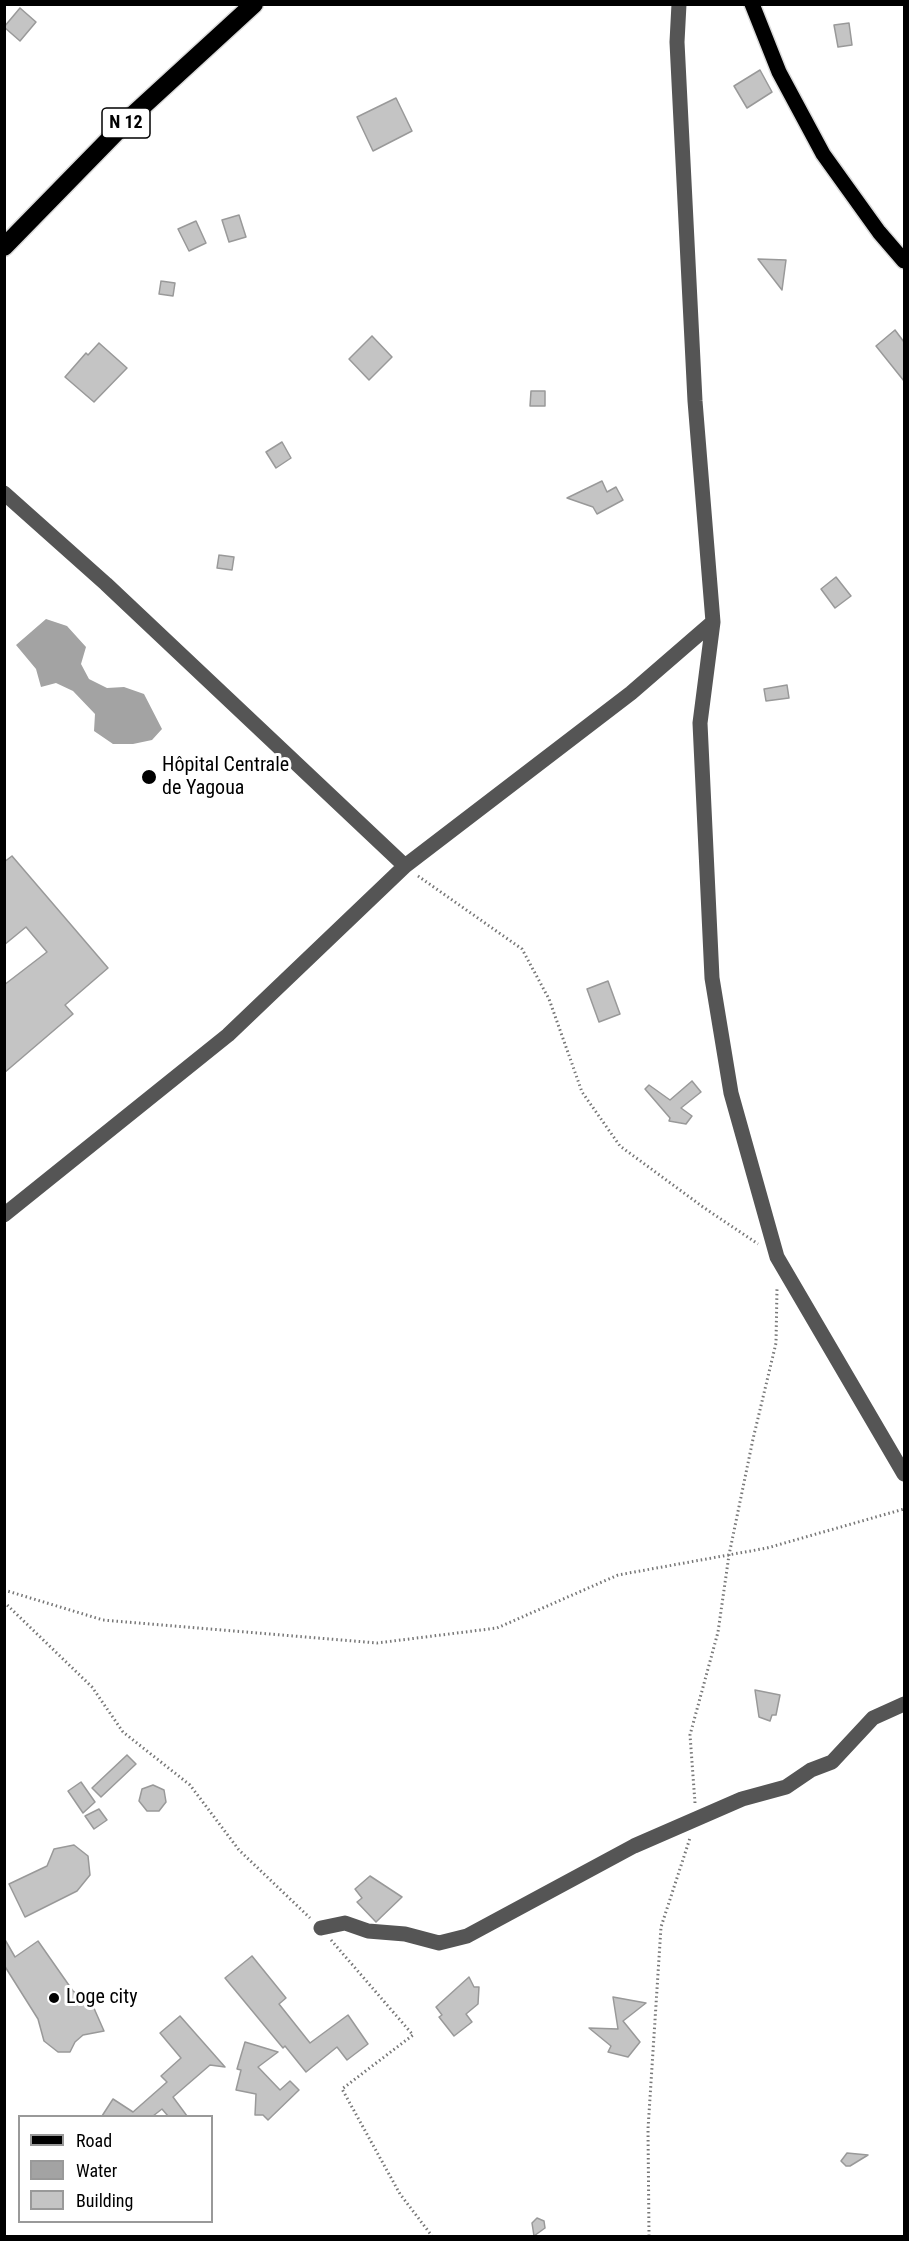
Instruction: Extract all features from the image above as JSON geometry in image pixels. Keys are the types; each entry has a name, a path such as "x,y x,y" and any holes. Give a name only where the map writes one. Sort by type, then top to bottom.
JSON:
{"highway":[{"name":"N 12","path":"4,247 133,115 254,4"}],"main road":[{"path":"752,4 779,72 823,154 879,232 904,261"}],"street":[{"path":"679,4 677,42 695,401 713,622 700,723 712,978 731,1093 777,1257 904,1474"},
{"path":"4,493 106,584 405,866"},
{"path":"4,1215 228,1035 405,866 631,693 713,622"},
{"path":"321,1928 345,1923 368,1931 405,1934 439,1943 467,1936 634,1846 742,1799 786,1787 811,1770 832,1762 873,1718 904,1704"}],"path":[{"path":"405,866 522,949 549,999 582,1092 620,1146 703,1207 777,1257 776,1343 729,1555 718,1632 690,1735 697,1817 661,1927 648,2129 649,2236"},
{"path":"4,1590 103,1620 377,1643 497,1628 618,1575 767,1548 904,1509"},
{"path":"4,1602 92,1687 123,1732 190,1785 239,1850 321,1928 413,2035 342,2089 400,2194 432,2236"}],"water":[{"path":"46,619 67,626 86,647 81,664 89,679 107,688 124,687 144,694 162,729 152,740 133,744 113,744 94,731 95,714 73,691 56,683 41,687 36,669 16,645"}],"building":[{"path":"20,8 36,22 20,41 4,27"},
{"path":"849,23 852,45 838,47 834,25"},
{"path":"760,70 772,92 747,108 734,86"},
{"path":"396,98 412,131 373,151 357,117"},
{"path":"239,215 246,237 229,242 222,220"},
{"path":"196,221 206,243 189,251 178,229"},
{"path":"758,259 786,260 782,290"},
{"path":"161,281 175,283 173,296 159,294"},
{"path":"895,330 904,342 904,381 876,346"},
{"path":"372,336 392,357 369,380 349,359"},
{"path":"99,343 127,368 94,402 65,377 86,353 88,355"},
{"path":"531,391 545,391 545,406 530,406"},
{"path":"282,442 291,458 276,468 266,452"},
{"path":"602,481 607,492 616,487 623,500 597,514 593,507 567,498"},
{"path":"219,555 234,557 232,570 217,568"},
{"path":"836,577 851,596 835,608 821,589"},
{"path":"787,685 789,698 766,701 764,689"},
{"path":"12,856 108,968 65,1005 73,1014 4,1073 4,985 47,952 26,927 4,945 4,862"},
{"path":"608,981 620,1014 599,1022 587,989"},
{"path":"692,1081 701,1092 681,1108 692,1116 686,1124 669,1121 670,1118 645,1089 649,1085 670,1100"},
{"path":"755,1690 780,1695 776,1715 772,1715 770,1721 759,1717"},
{"path":"127,1755 136,1764 101,1797 92,1788"},
{"path":"81,1782 95,1802 83,1813 68,1791"},
{"path":"153,1785 164,1790 166,1802 159,1811 147,1811 139,1801 142,1789"},
{"path":"99,1809 107,1820 94,1829 85,1816"},
{"path":"74,1845 88,1856 90,1875 77,1891 25,1917 9,1884 47,1866 54,1849"},
{"path":"370,1876 402,1897 376,1922 357,1902 362,1898 355,1889"},
{"name":"Loge city","path":"4,1938 15,1957 38,1941 73,1991 93,2006 104,2031 83,2035 75,2042 70,2052 58,2052 44,2041 38,2019 4,1965"},
{"path":"252,1956 286,1998 279,2004 310,2043 348,2015 368,2044 347,2060 337,2047 306,2072 225,1978"},
{"path":"469,1977 474,1987 479,1987 478,2004 466,2014 472,2022 454,2036 439,2017 442,2015 436,2007"},
{"path":"613,1997 646,2003 623,2021 640,2042 628,2057 608,2052 611,2046 589,2028 618,2029"},
{"path":"180,2016 225,2067 210,2065 173,2097 186,2115 167,2115 162,2109 154,2115 103,2115 113,2099 133,2112 167,2082 161,2076 181,2058 160,2033"},
{"path":"245,2042 278,2052 258,2067 280,2090 290,2081 299,2090 268,2120 263,2115 255,2115 256,2094 236,2090 241,2070 237,2069"},
{"path":"847,2153 868,2155 846,2166 841,2161"},
{"path":"537,2218 544,2221 545,2228 534,2236 532,2223"}],"place":[{"name":"Hôpital Centrale de Yagoua","path":"149,777"},
{"name":"Loge city","path":"54,1998"}]}
